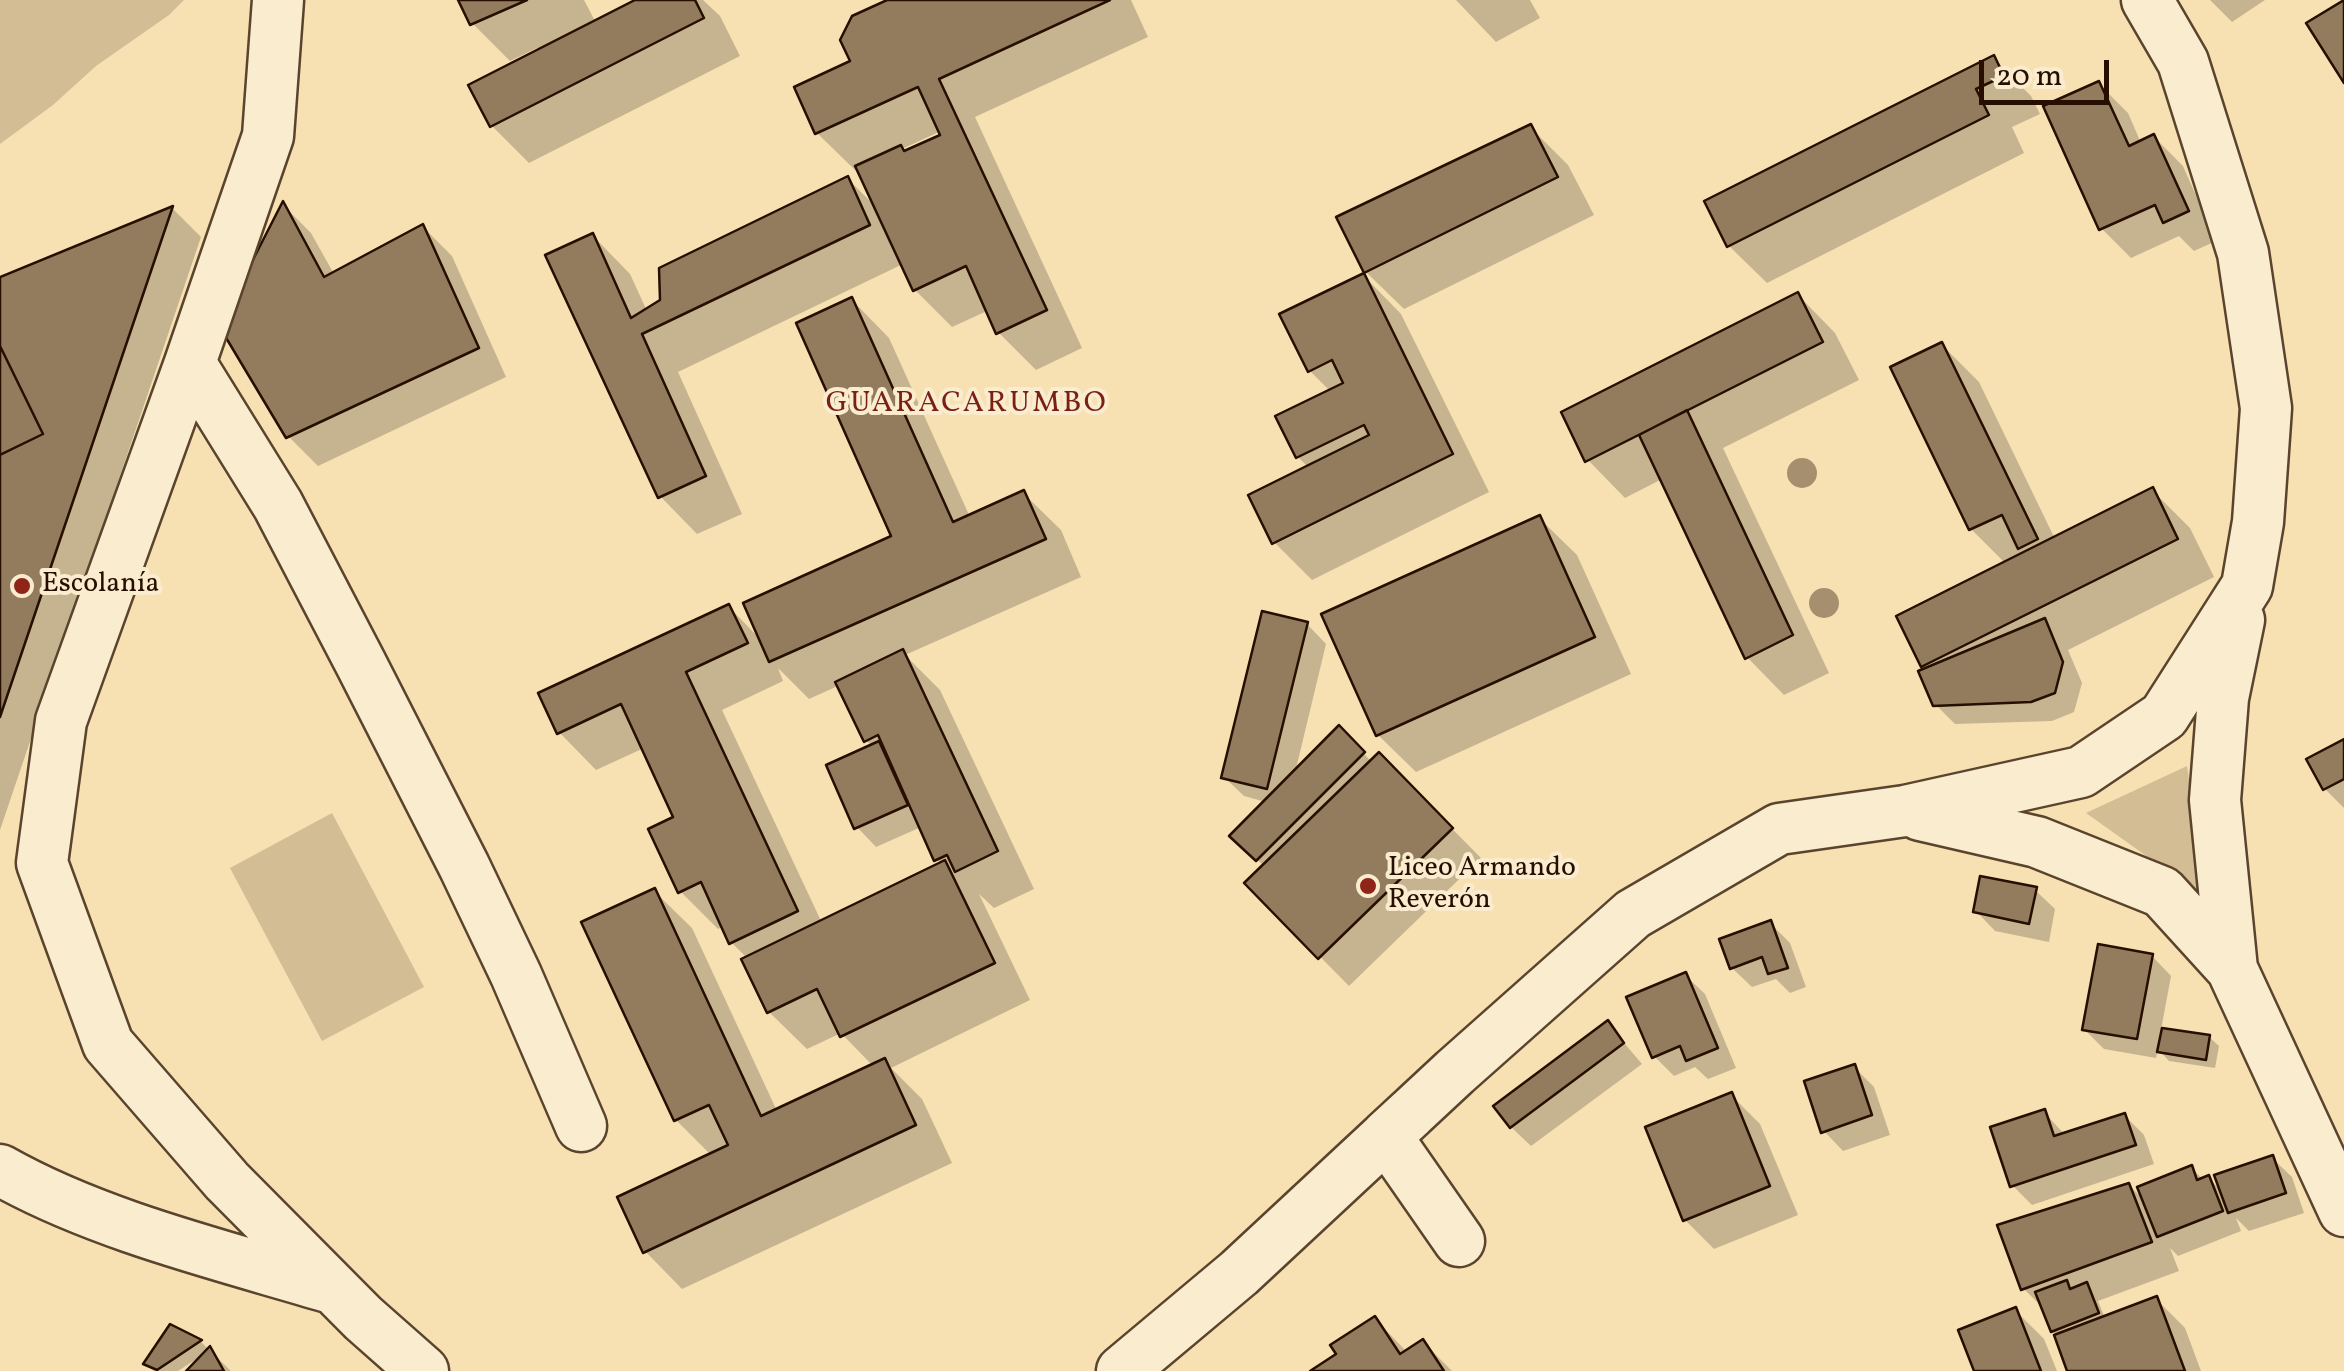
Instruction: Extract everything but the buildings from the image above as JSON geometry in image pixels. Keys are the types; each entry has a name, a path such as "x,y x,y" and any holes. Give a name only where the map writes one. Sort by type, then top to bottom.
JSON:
{"street":[{"path":"278,0 268,136 60,721 42,863 108,1044 227,1181 333,1288 423,1371"},
{"path":"2146,0 2183,62 2243,253 2266,408 2258,522 2222,698 2215,800 2232,969"},
{"path":"190,363 278,504 370,681 494,928 580,1126"},
{"path":"1122,1371 1225,1285 1633,914 1779,829 1906,811 2081,772 2164,716 2246,586"},
{"path":"1906,811 2037,842 2162,892 2232,969 2344,1212"},
{"path":"1386,1136 1460,1241"},
{"path":"0,1170 30,1187 165,1238 333,1288"}],"shaded area":[{"path":"0,0 184,0 0,144"},
{"path":"2187,766 2208,900 2086,813"},
{"path":"332,813 424,987 322,1041 230,868"}],"place":[{"name":"Escolanía","path":"22,586"},
{"name":"Liceo Armando Reverón","path":"1368,886"}],"district":[{"name":"GUARACARUMBO","path":"967,405"}]}
